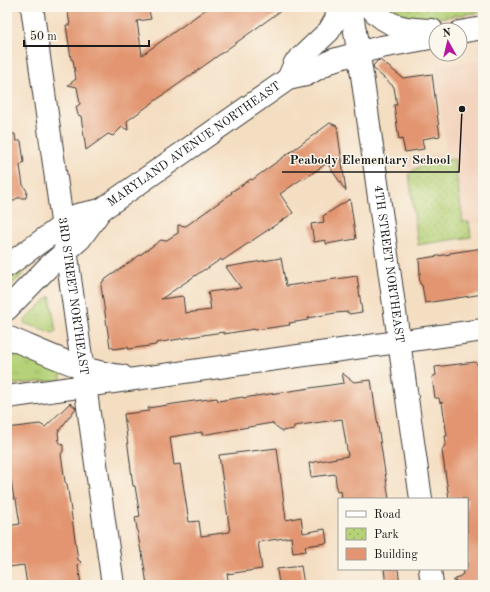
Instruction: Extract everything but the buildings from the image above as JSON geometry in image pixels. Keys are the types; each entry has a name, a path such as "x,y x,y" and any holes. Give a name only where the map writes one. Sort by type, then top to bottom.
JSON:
{"main road":[{"name":"3RD STREET NORTHEAST","path":"32,7 113,585"},
{"name":"MARYLAND AVENUE NORTHEAST","path":"288,79 295,63 329,31 336,19 338,7"},
{"name":"4TH STREET NORTHEAST","path":"351,7 420,498"},
{"path":"370,7 381,18 401,27 428,29"},
{"name":"MARYLAND AVENUE NORTHEAST","path":"7,309 66,250 80,239 101,210 288,79 306,74 333,60 381,47 428,38"},
{"name":"MARYLAND AVENUE NORTHEAST","path":"7,266 77,215 101,210"},
{"path":"7,398 84,377 117,375 150,376 483,330"},
{"path":"7,337 84,377"},
{"path":"430,570 432,585"}],"shaded area":[{"path":"483,59 483,222 469,224 471,237 418,245 406,158 446,152 435,66"}],"green space":[{"path":"382,7 483,7 483,12 424,20 404,19"},
{"path":"454,159 463,222 469,222 471,237 418,245 409,174 424,165"},
{"path":"21,269 24,273 7,289 7,279"},
{"path":"50,296 56,331 53,333 24,323 25,320"},
{"path":"7,351 64,372 61,376 61,380 7,385"}],"place":[{"name":"Peabody Elementary School","path":"462,109"}]}
